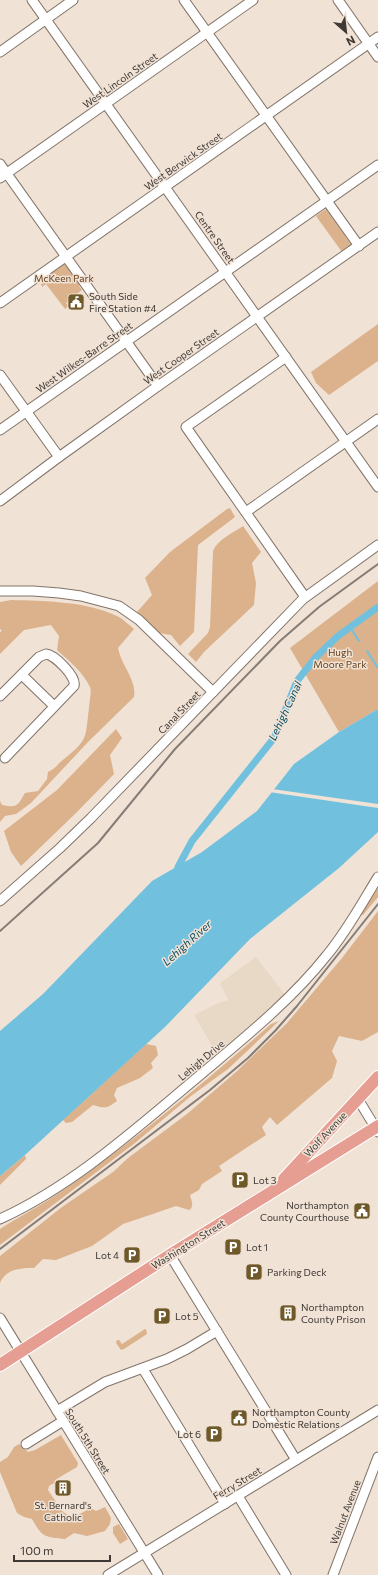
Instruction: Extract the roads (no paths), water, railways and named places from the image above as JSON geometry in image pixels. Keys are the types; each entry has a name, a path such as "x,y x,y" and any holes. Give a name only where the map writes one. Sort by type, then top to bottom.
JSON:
{"main road":[{"name":"Wolf Avenue","path":"272,1191 378,1077"},
{"name":"Washington Street","path":"0,1365 170,1254 316,1163 377,1129"},
{"path":"310,1150 310,1154 316,1163"}],"street":[{"name":"Centre Street","path":"32,0 166,186 378,487"},
{"path":"0,52 73,0"},
{"path":"184,0 359,246"},
{"name":"West Lincoln Street","path":"3,175 253,0"},
{"path":"338,0 378,57"},
{"name":"West Berwick Street","path":"0,303 378,37"},
{"path":"0,164 3,175 66,257 158,386"},
{"name":"West Wilkes-Barre Street","path":"0,430 378,165"},
{"name":"West Cooper Street","path":"0,501 58,456 378,232"},
{"path":"286,357 186,427 305,597"},
{"path":"0,375 58,456"},
{"path":"246,512 378,419"},
{"name":"Canal Street","path":"0,901 60,848 91,818 305,597 378,545"},
{"path":"0,591 59,593 119,606 139,620 213,692"},
{"path":"0,696 41,656 48,654 54,657 72,675 75,681 74,685 5,758"},
{"path":"22,675 54,706"},
{"name":"Lehigh Drive","path":"0,1219 23,1209 58,1188 97,1160 243,1039 287,998 326,956 340,939 378,877"},
{"path":"358,1099 377,1129"},
{"path":"170,1254 296,1460"},
{"name":"South 5th Street","path":"0,1318 158,1575"},
{"path":"57,1411 109,1380 143,1369 182,1352 217,1331"},
{"path":"143,1369 225,1504"},
{"name":"Ferry Street","path":"108,1575 378,1410"},
{"path":"26,1444 64,1421"},
{"name":"Walnut Avenue","path":"333,1575 378,1457"},
{"path":"238,1496 286,1575"}],"water":[{"name":"Lehigh River","path":"378,709 378,832 339,868 250,939 165,1027 0,1176 0,1031 43,994 152,881 202,852 257,811 294,764 339,732"}],"waterway":[{"name":"Lehigh Canal","path":"178,867 192,841 274,738 297,681 316,657 338,636 378,607"},
{"path":"350,627 359,641"},
{"path":"367,651 378,668"}],"railway":[{"path":"0,931 98,843 175,749 280,641 319,607 378,564"},
{"path":"0,1249 210,1090 248,1058 297,1006 378,904"}],"place":[{"name":"South Side Fire Station #4","path":"76,302"},
{"name":"Lot 3","path":"240,1180"},
{"name":"Northampton County Courthouse","path":"362,1211"},
{"name":"Lot 1","path":"233,1247"},
{"name":"Lot 4","path":"132,1255"},
{"name":"Parking Deck","path":"254,1272"},
{"name":"Northampton County Prison","path":"288,1313"},
{"name":"Lot 5","path":"162,1316"},
{"name":"Northampton County Domestic Relations","path":"239,1418"},
{"name":"Lot 6","path":"214,1434"},
{"name":"St. Bernard's Catholic","path":"63,1488"}],"park label":[{"name":"McKeen Park","path":"64,278"},
{"name":"Hugh Moore Park","path":"340,658"}]}
